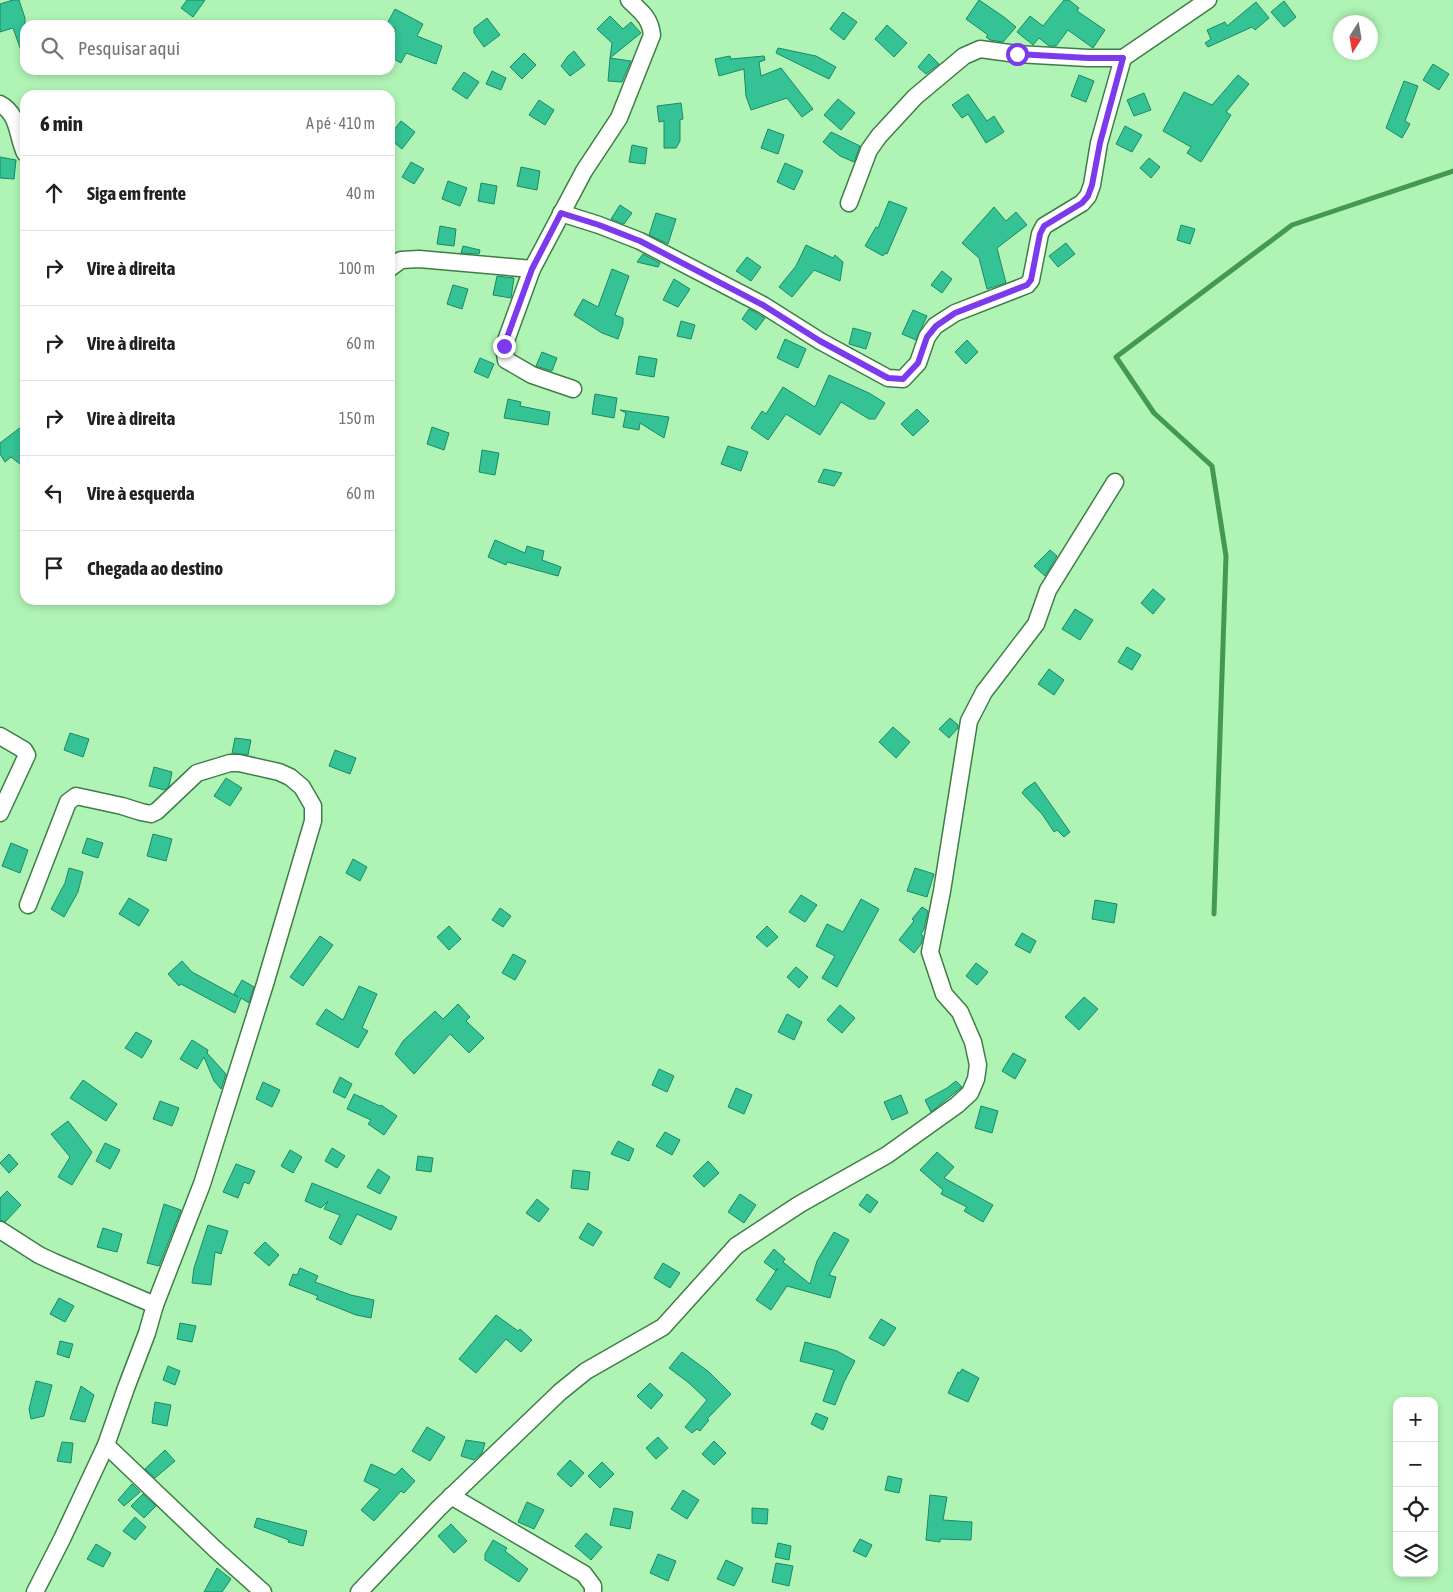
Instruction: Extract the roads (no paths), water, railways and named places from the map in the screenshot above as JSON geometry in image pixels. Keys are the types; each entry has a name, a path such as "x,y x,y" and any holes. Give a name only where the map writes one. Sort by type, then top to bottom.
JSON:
{"street":[{"path":"573,389 532,375 506,360 504,346 532,269 584,171 619,118 652,35 648,18 628,0"},
{"path":"849,204 869,150 879,136 915,97 964,56 980,49 1017,54 1123,58 1208,0"},
{"path":"561,213 640,241 763,305 820,341 888,378 903,379 918,363 927,337 936,326 955,313 1027,285 1031,280 1040,234 1044,226 1082,203 1088,196 1123,58"},
{"path":"0,104 7,108 14,116 20,136"},
{"path":"395,264 401,260 419,259 532,269"},
{"path":"359,1592 451,1496 560,1392 586,1371 663,1327 736,1246 800,1204 887,1155 957,1105 970,1093 976,1079 978,1065 973,1042 960,1012 944,994 930,952 942,891 969,721 984,692 1036,624 1048,590 1115,482"},
{"path":"0,736 24,750 27,755 27,759 0,813"},
{"path":"28,905 68,802 73,797 76,796 122,806 151,814 157,811 197,773 230,763 239,763 278,772 290,777 302,787 313,806 313,821 265,984 202,1184 155,1305 147,1333 106,1445 35,1592"},
{"path":"0,1230 39,1255 155,1305"},
{"path":"106,1445 263,1592"},
{"path":"451,1496 584,1574 593,1586 593,1592"}],"waterway":[{"path":"1214,914 1226,556 1212,466 1154,413 1116,357 1292,225 1453,171"}]}
